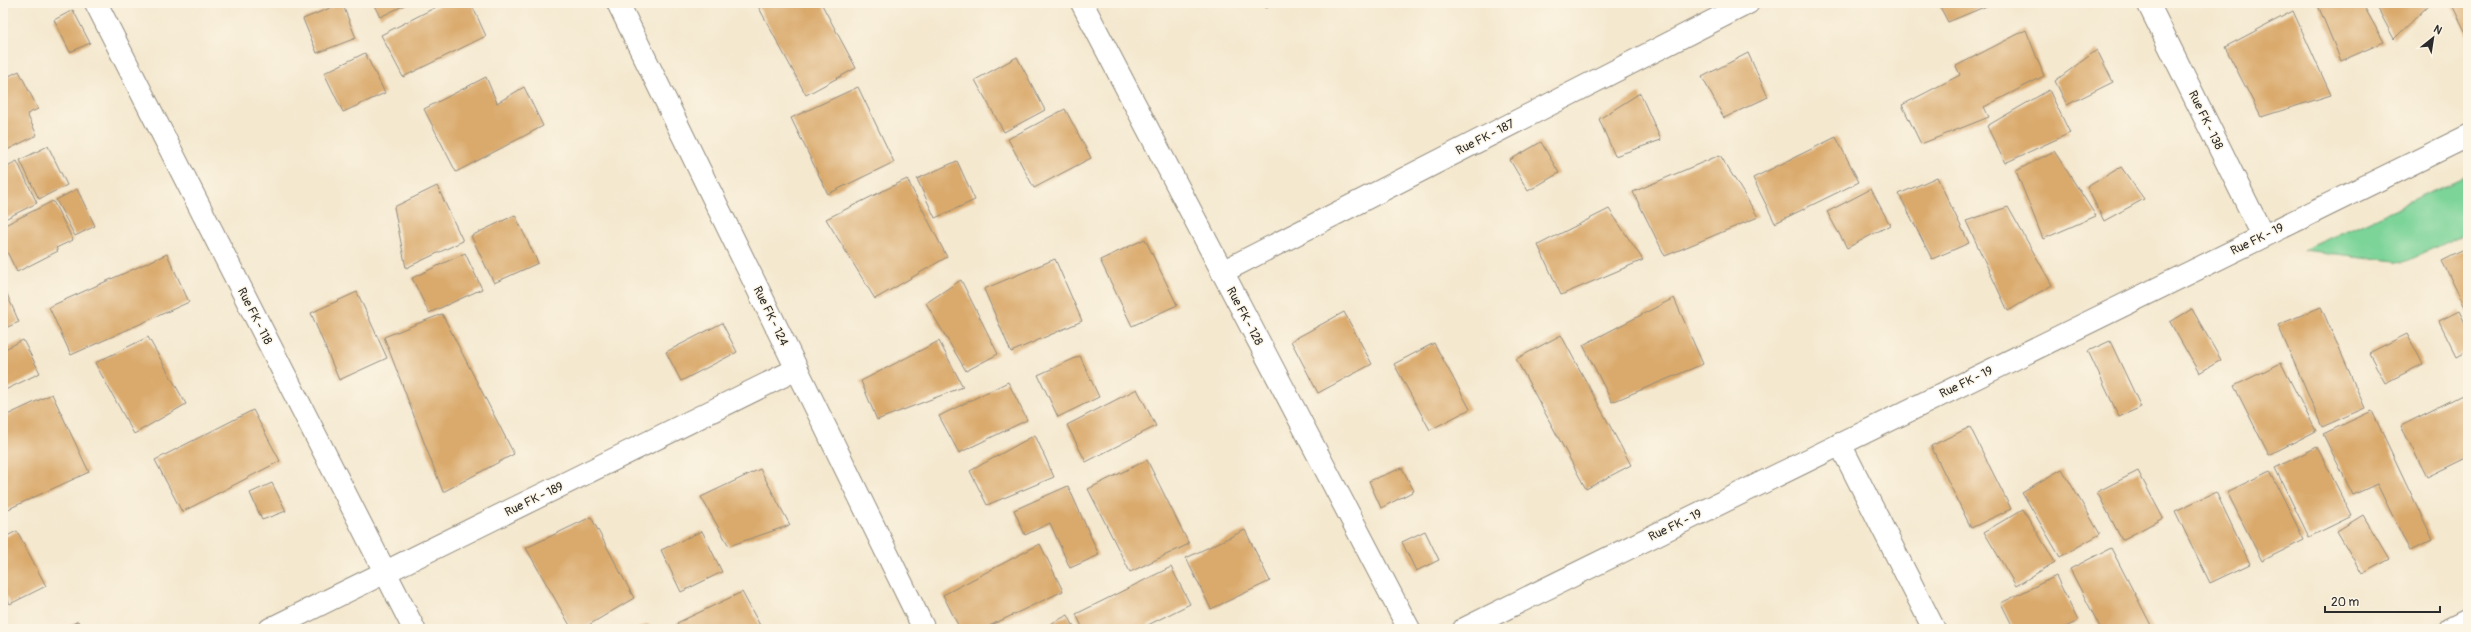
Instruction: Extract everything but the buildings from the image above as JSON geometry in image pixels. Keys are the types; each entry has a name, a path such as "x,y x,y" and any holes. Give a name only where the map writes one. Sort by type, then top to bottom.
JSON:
{"street":[{"name":"Rue FK - 118","path":"96,3 414,629"},
{"name":"Rue FK - 124","path":"618,3 924,629"},
{"name":"Rue FK - 128","path":"1082,3 1409,629"},
{"name":"Rue FK - 187","path":"1222,272 1748,3"},
{"name":"Rue FK - 138","path":"2148,3 2263,236"},
{"name":"Rue FK - 19","path":"1464,629 2468,136"},
{"name":"Rue FK - 189","path":"270,629 797,369"},
{"path":"1840,444 1934,629"}],"green space":[{"path":"2468,176 2468,232 2404,262 2303,250"}]}
